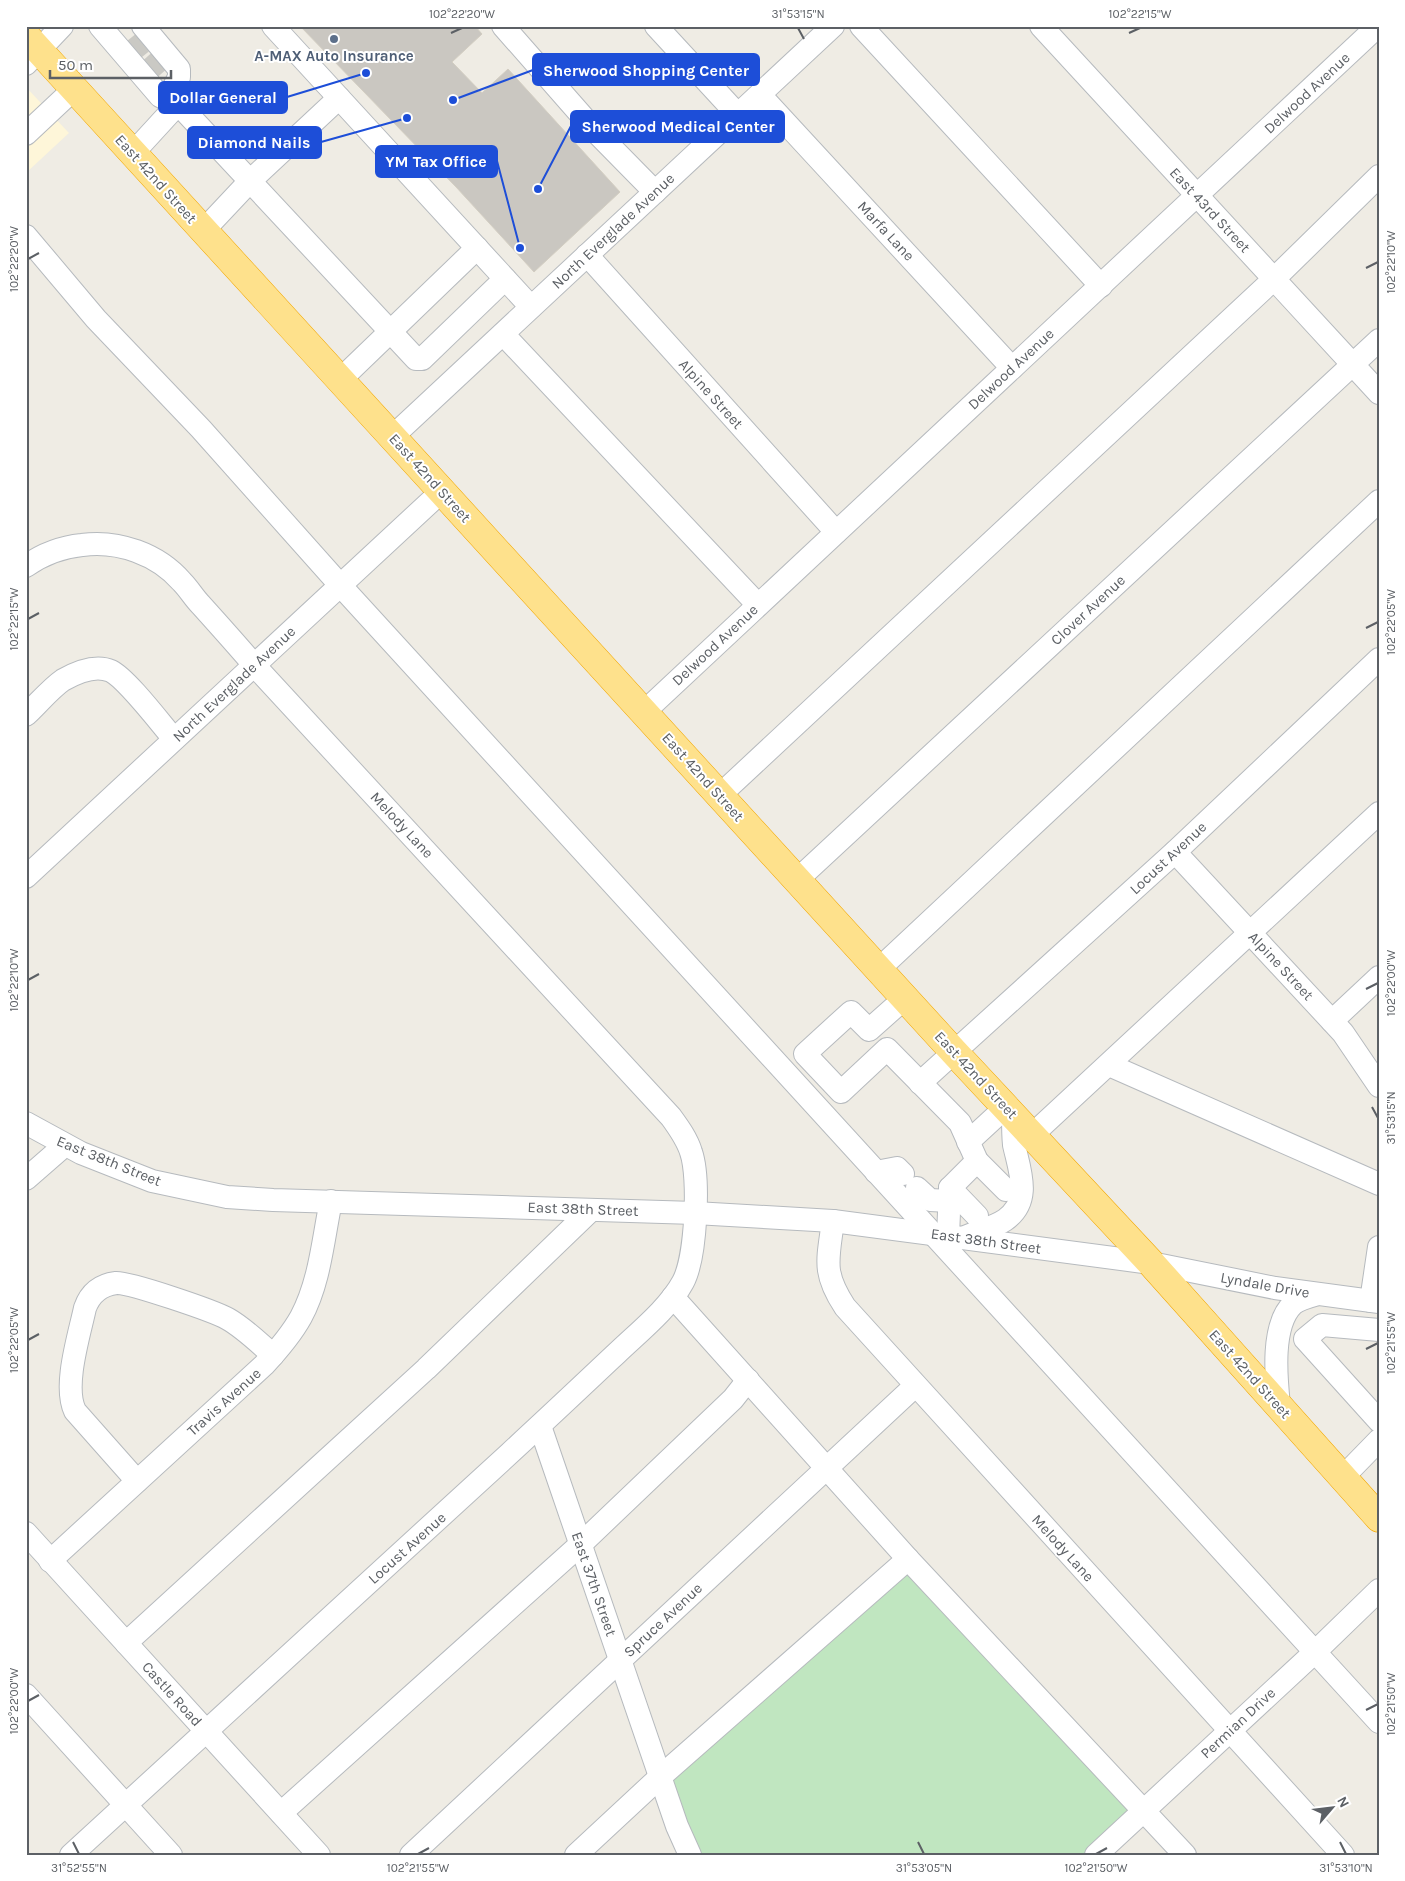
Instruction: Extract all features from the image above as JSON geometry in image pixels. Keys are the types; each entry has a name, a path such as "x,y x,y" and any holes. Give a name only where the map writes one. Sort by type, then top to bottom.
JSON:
{"highway":[{"name":"East 42nd Street","path":"31,50 74,89 204,230 954,1052 1152,1263 1379,1518"}],"street":[{"path":"31,50 62,26"},
{"path":"273,26 531,307"},
{"path":"503,26 597,133 655,192"},
{"path":"656,26 738,115"},
{"name":"North Everglade Avenue","path":"392,437 833,26"},
{"path":"861,26 1101,286"},
{"name":"East 43rd Street","path":"1041,26 1379,393"},
{"name":"Delwood Avenue","path":"644,712 1101,286 1371,29"},
{"path":"106,30 139,42 154,65 160,96 181,107 416,359 422,359 505,279"},
{"path":"133,153 172,102 179,77 179,69 154,65 139,42"},
{"path":"26,134 74,89"},
{"name":"Marfa Lane","path":"760,95 1012,368"},
{"path":"204,230 250,181 339,98"},
{"path":"720,795 1274,279 1379,176"},
{"path":"26,236 96,319 201,429 340,585 876,1172 912,1211 948,1236 1379,1722"},
{"path":"340,380 477,248"},
{"name":"Alpine Street","path":"587,255 836,532"},
{"path":"503,334 758,605"},
{"name":"Clover Avenue","path":"798,880 1379,340"},
{"name":"North Everglade Avenue","path":"26,877 442,491"},
{"path":"879,969 1379,501"},
{"name":"Melody Lane","path":"26,566 49,553 69,546 89,544 117,546 149,556 182,581 195,599 254,665 671,1117 684,1134 692,1153 696,1194 695,1213"},
{"name":"Locust Avenue","path":"920,1084 1175,852 1379,659"},
{"path":"26,715 61,681 88,669 101,668 112,671 130,688 174,740"},
{"path":"1032,1135 1251,934 1379,813"},
{"name":"Alpine Street","path":"1175,852 1343,1033 1379,1086"},
{"path":"1332,1021 1379,977"},
{"path":"868,1030 905,998"},
{"path":"841,1092 806,1054 851,1012 960,1124 972,1151 1006,1190"},
{"path":"821,1112 887,1049"},
{"path":"1108,1065 1379,1184"},
{"path":"948,1236 949,1194 972,1151 1009,1110"},
{"path":"948,1236 1003,1222 1018,1207 1022,1195 1023,1181 1014,1144 1009,1110"},
{"name":"East 38th Street","path":"26,1123 65,1145 143,1178 227,1197 695,1213 833,1220 1152,1263"},
{"path":"26,1179 65,1145"},
{"path":"876,1172 898,1168 930,1200 949,1194"},
{"path":"910,1181 912,1211"},
{"path":"949,1194 977,1216"},
{"name":"Travis Avenue","path":"50,1560 285,1342 302,1316 314,1287 331,1202"},
{"path":"126,1643 426,1369 591,1210"},
{"name":"Locust Avenue","path":"72,1855 540,1426 673,1297 688,1271 693,1249 695,1213"},
{"name":"Melody Lane","path":"833,1220 828,1261 829,1276 833,1290 845,1307 1343,1855"},
{"path":"1375,1301 1379,1246"},
{"name":"Lyndale Drive","path":"1152,1263 1276,1288 1375,1301"},
{"path":"137,1481 75,1411 70,1396 71,1378 85,1308 88,1299 94,1292 101,1287 118,1283 202,1309 228,1319 273,1355"},
{"path":"1279,1405 1278,1344 1282,1321 1294,1303 1318,1294"},
{"path":"673,1297 908,1559 1185,1855"},
{"path":"1379,1330 1322,1325 1305,1339 1379,1421"},
{"path":"281,1813 581,1544 733,1399 748,1380"},
{"name":"Spruce Avenue","path":"411,1855 915,1386"},
{"name":"East 37th Street","path":"540,1426 677,1826 690,1855"},
{"path":"1343,1477 1379,1440"},
{"name":"Castle Road","path":"26,1533 319,1855"},
{"path":"576,1855 660,1777 908,1559"},
{"name":"Permian Drive","path":"1096,1855 1315,1652 1379,1590"},
{"path":"26,1695 171,1855"}],"shaded area":[{"path":"26,87 69,133 26,173"}],"green space":[{"path":"908,1554 1143,1811 1096,1855 690,1855 661,1778"}],"building":[{"path":"300,26 475,26 482,34 452,62 482,93 508,69 620,192 534,272 456,187"}],"tunnel":[{"path":"132,51 142,43"},
{"path":"149,70 159,61"}],"place":[{"name":"A-MAX Auto Insurance","path":"334,39"},
{"name":"Dollar General","path":"366,73"},
{"name":"Sherwood Shopping Center","path":"453,100"},
{"name":"Diamond Nails","path":"407,118"},
{"name":"Sherwood Medical Center","path":"538,189"},
{"name":"YM Tax Office","path":"520,248"}]}
